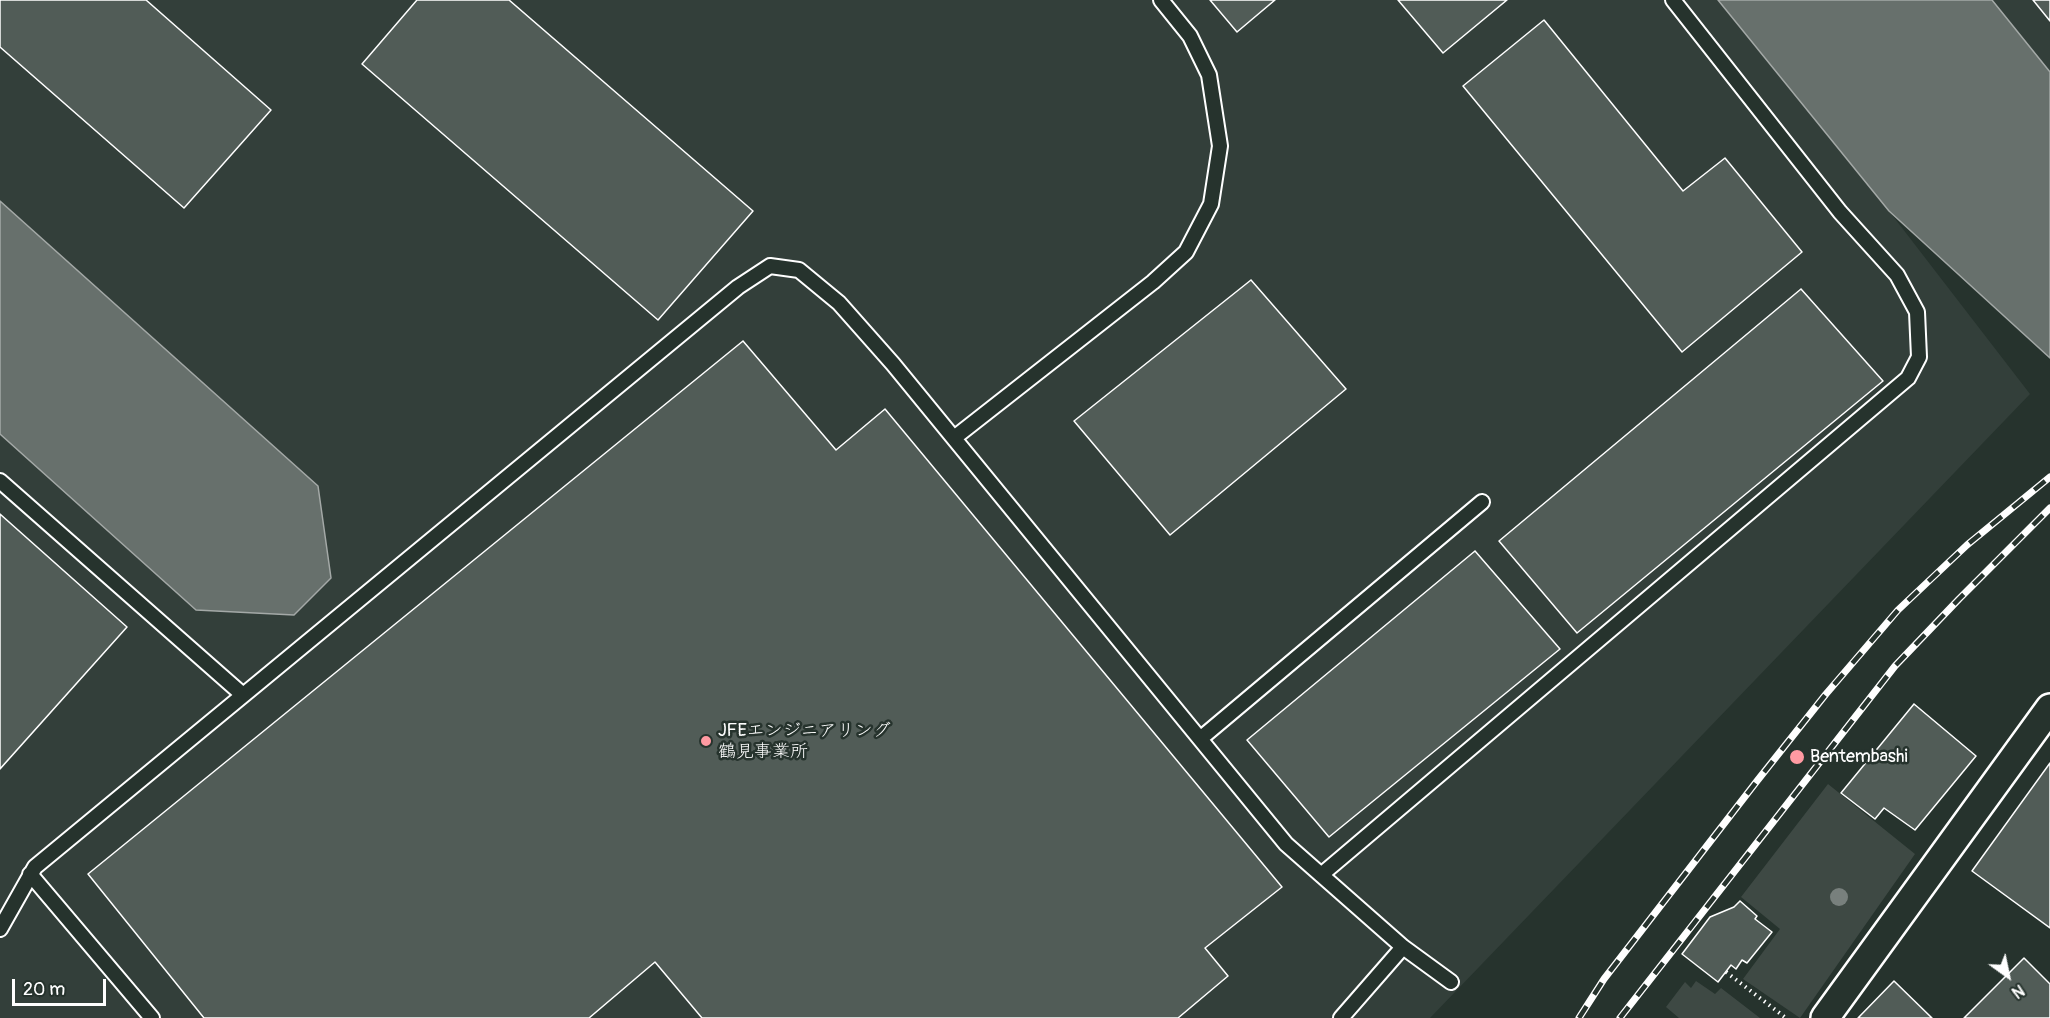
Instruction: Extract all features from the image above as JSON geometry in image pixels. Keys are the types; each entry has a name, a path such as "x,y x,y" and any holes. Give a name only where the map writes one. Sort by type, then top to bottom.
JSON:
{"street":[{"path":"1825,1018 2050,708"}],"lane":[{"path":"954,438 1153,282 1186,252 1211,204 1220,146 1209,75 1190,36 1161,0"},
{"path":"1321,875 1908,378 1919,357 1917,312 1897,275 1840,212 1673,0"},
{"path":"0,929 35,867 729,294 770,266 799,270 839,303 954,438 1286,844 1403,947 1451,982"},
{"path":"0,481 243,695"},
{"path":"1200,740 1482,502"},
{"path":"30,874 152,1018"},
{"path":"1341,1018 1403,947"}],"path":[{"path":"1726,972 1786,1018"}],"shaded area":[{"path":"0,0 1718,0 1889,211 2030,394 1430,1018 0,1018 0,434 196,610 318,486 0,201"},
{"path":"1718,0 1992,0 2050,72 2050,358 1889,211"},
{"path":"1986,0 2050,0 2050,78"},
{"path":"0,201 318,486 331,578 294,615 196,610 0,434"},
{"path":"1828,784 1915,854 1800,1018 1743,979 1780,929 1741,897"},
{"path":"1696,981 1715,994 1721,988 1760,1018 1679,1018 1666,1007 1685,982 1691,988"}],"building":[{"path":"0,0 146,0 271,110 184,208 0,47"},
{"path":"417,0 509,0 753,211 658,320 362,64"},
{"path":"1210,0 1275,0 1237,32"},
{"path":"1398,0 1507,0 1443,53"},
{"path":"2033,0 2050,0 2050,21"},
{"path":"1544,20 1683,191 1725,158 1802,252 1682,352 1463,86"},
{"path":"1251,280 1346,389 1170,535 1074,421"},
{"path":"1801,289 1883,381 1577,633 1499,541"},
{"name":"JFEエンジニアリング 鶴見事業所","path":"743,341 836,450 885,409 1282,887 1205,948 1228,976 1178,1018 702,1018 655,962 589,1018 204,1018 88,874"},
{"path":"0,514 127,627 0,769"},
{"path":"1475,551 1560,649 1329,837 1247,740"},
{"path":"1914,704 1976,756 1915,830 1884,808 1875,819 1841,793"},
{"path":"2050,763 2050,928 1972,871"},
{"path":"1740,901 1757,916 1755,919 1772,932 1747,963 1742,960 1736,969 1731,965 1718,982 1682,954 1710,917 1734,907"},
{"path":"2024,958 2050,984 2050,1018 1964,1018"},
{"path":"1894,981 1932,1018 1858,1018"}],"railway":[{"path":"1579,1018 1604,979 1757,781 1826,694 1898,610 1967,545 2050,477"},
{"path":"1620,1018 1895,666 2050,508"}],"place":[{"name":"JFEエンジニアリング 鶴見事業所","path":"706,741"},
{"name":"Bentembashi","path":"1797,757"}]}
